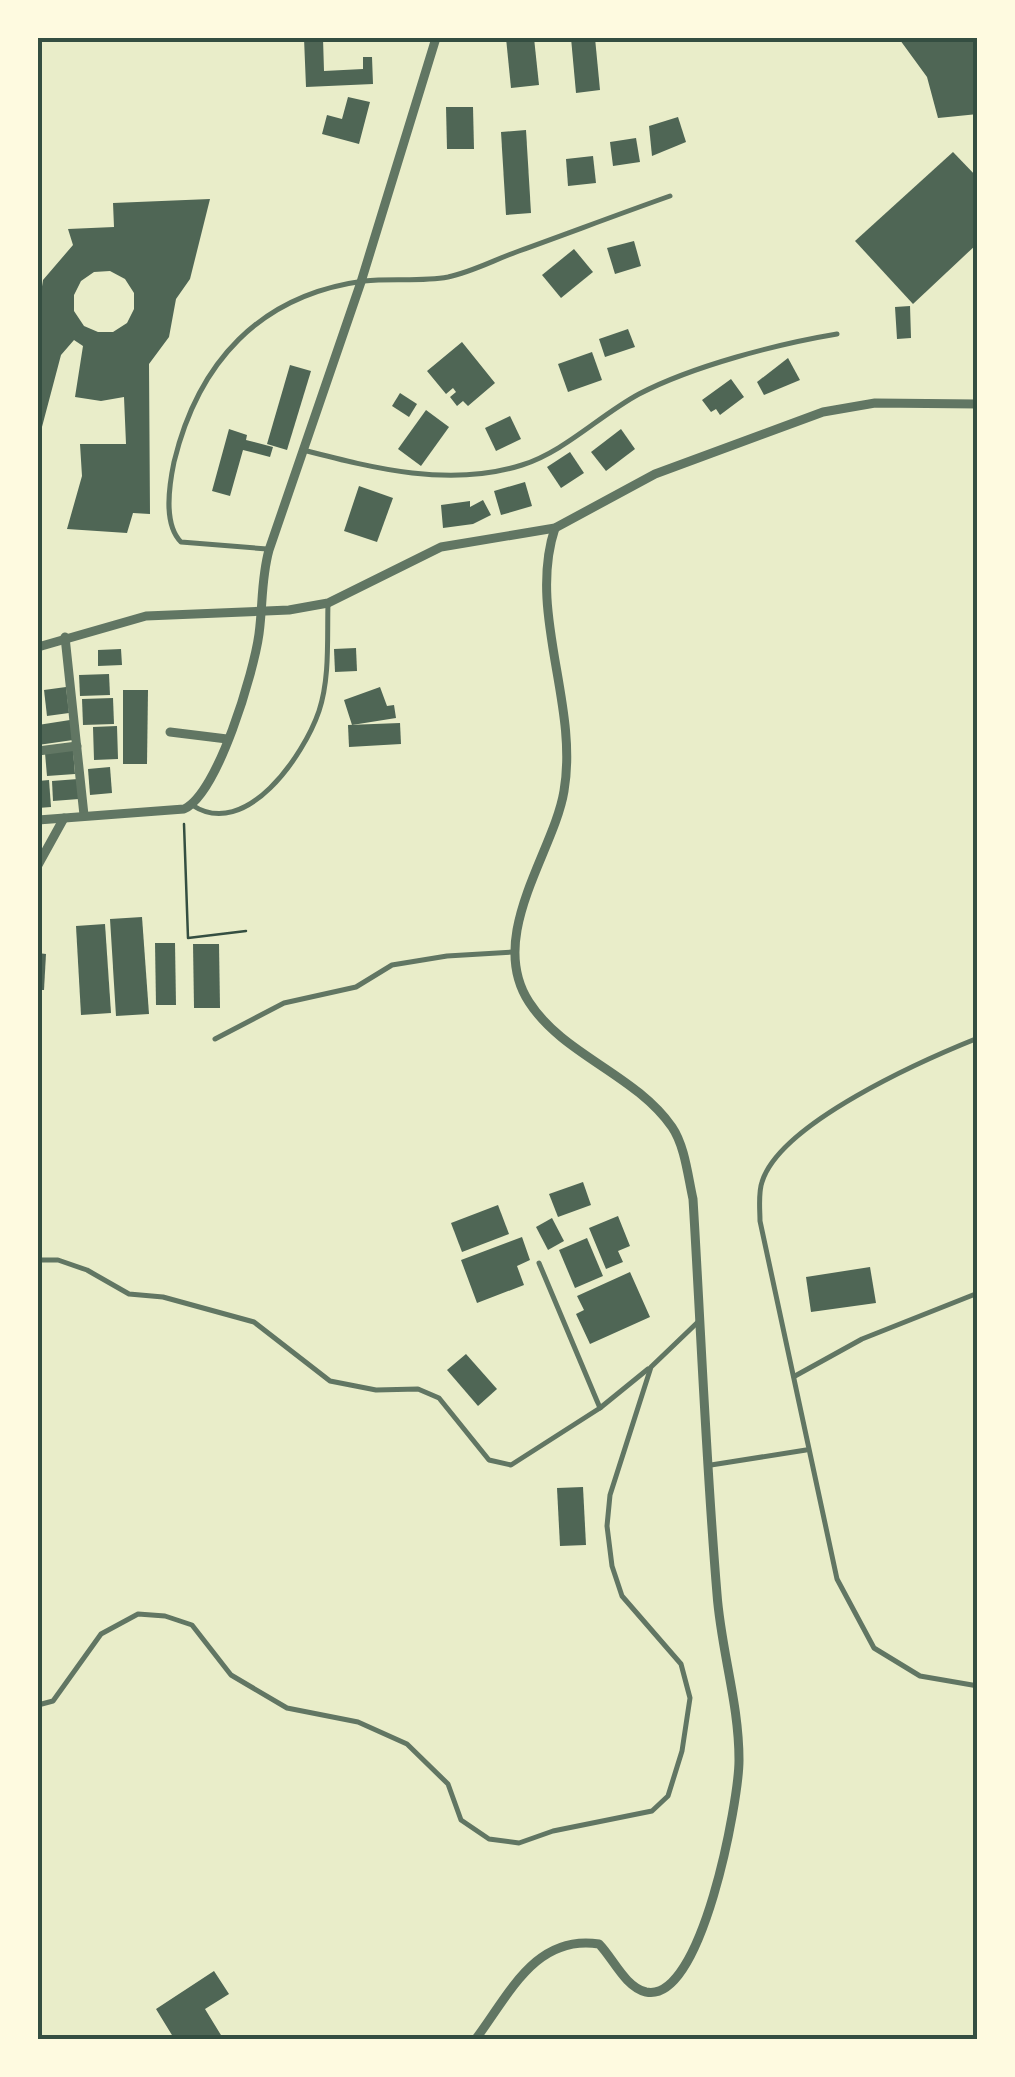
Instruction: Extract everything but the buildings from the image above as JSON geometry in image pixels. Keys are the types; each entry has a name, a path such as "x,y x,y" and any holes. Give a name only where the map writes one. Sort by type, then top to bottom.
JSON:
{"street":[{"path":"38,820 188,807 214,775 258,644 260,583 269,550 361,282 436,38"},
{"path":"38,648 146,616 260,611 328,603 441,546 554,528 655,474 824,412 875,403 978,404"},
{"path":"475,2040 540,1956 576,1940 599,1944 627,1980 645,1992 662,1991 679,1979 701,1934 732,1822 739,1763 732,1678 717,1598 693,1199 674,1129 611,1070 542,1019 523,990 517,952 522,906 564,795 568,757 545,574 554,528"},
{"path":"65,637 84,815"},
{"path":"170,732 227,739"},
{"path":"38,751 77,746"},
{"path":"38,865 64,818"}],"lane":[{"path":"269,550 180,542 169,521 171,474 184,421 216,363 240,335 264,318 308,298 361,282 448,277 670,196"},
{"path":"303,450 411,473 466,475 523,465 644,392 696,372 836,334"},
{"path":"188,807 204,813 235,811 289,770 319,712 328,603"},
{"path":"215,1040 284,1004 356,987 392,965 446,956 517,952"},
{"path":"978,1038 857,1094 786,1146 762,1182 760,1221 806,1450 837,1578 874,1648 920,1676 978,1686"},
{"path":"38,1260 58,1260 87,1270 129,1294 164,1297 254,1322 330,1381 376,1390 418,1389 439,1398 489,1460 511,1465 600,1408 700,1320"},
{"path":"539,1263 600,1408"},
{"path":"794,1376 862,1339 978,1293"},
{"path":"38,1705 52,1701 100,1634 119,1620 138,1614 166,1616 192,1625 230,1675 287,1708 358,1722 407,1744 448,1784 461,1820 489,1839 518,1843 553,1830 652,1811 668,1796 682,1751 690,1698 681,1664 622,1596 612,1566 607,1526 618,1464 651,1367"},
{"path":"711,1465 806,1450"}],"path":[{"path":"188,807 188,938 246,932"}]}
